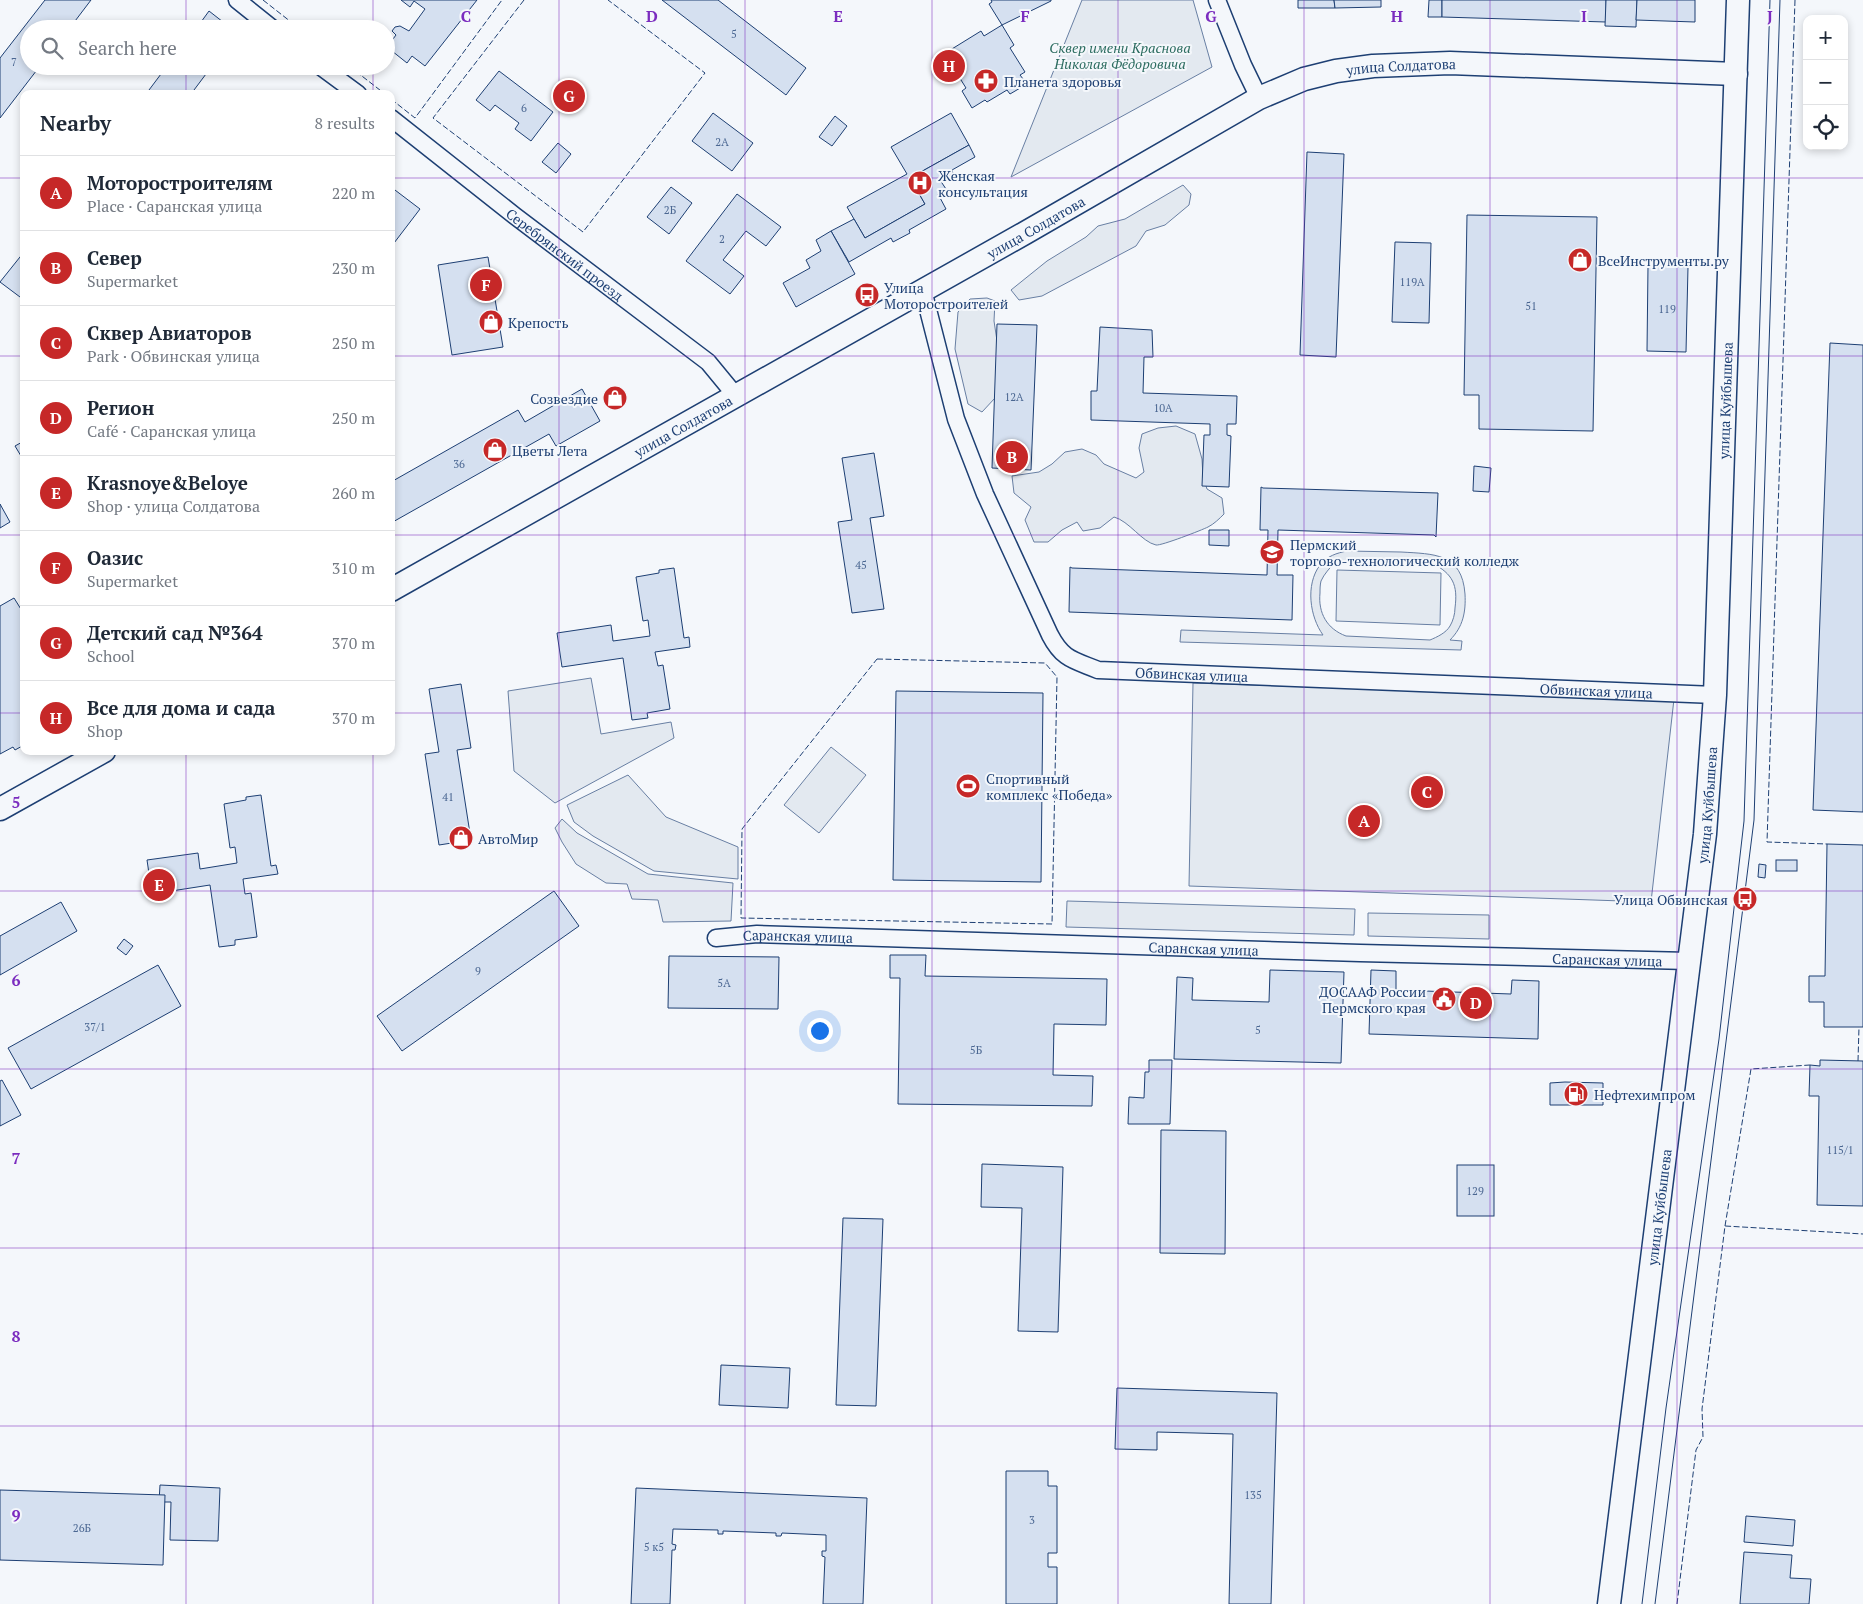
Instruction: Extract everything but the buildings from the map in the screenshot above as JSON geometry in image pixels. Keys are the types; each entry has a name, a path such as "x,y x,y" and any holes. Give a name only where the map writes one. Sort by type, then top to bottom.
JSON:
{"main road":[{"name":"улица Куйбышева","path":"1609,1604 1709,803 1715,695 1738,0"},
{"name":"улица Солдатова","path":"395,588 1260,98 1304,79 1364,67 1450,63 1736,74"},
{"path":"0,809 97,755"}],"street":[{"path":"237,0 262,20"},
{"path":"1217,0 1243,65 1260,98"},
{"path":"332,75 353,90"},
{"name":"Серебрянский проезд","path":"395,121 521,220 708,362 736,396"},
{"name":"Обвинская улица","path":"923,290 956,419 982,486 1050,635 1055,645 1065,657 1098,670 1715,695"},
{"name":"Саранская улица","path":"716,938 758,934 1689,961"}],"green space":[{"name":"Сквер имени Краснова Николая Фёдоровича","path":"1082,0 1193,0 1212,67 1011,177"},
{"path":"1183,185 1191,194 1189,205 1165,225 1146,231 1136,246 1042,296 1019,300 1011,290 1047,261 1086,237 1098,226 1125,219"},
{"path":"987,298 995,301 994,321 999,354 995,398 982,412 968,404 955,349 958,312 970,299"},
{"path":"1176,426 1195,434 1202,459 1203,477 1207,489 1222,498 1224,514 1214,523 1190,534 1156,545 1146,540 1120,519 1114,517 1100,528 1083,531 1077,522 1062,530 1048,542 1034,542 1025,520 1031,507 1014,493 1012,476 1039,472 1052,464 1065,452 1082,449 1096,455 1104,464 1136,478 1144,472 1139,448 1142,434 1158,428"},
{"path":"1347,551 1435,555 1452,563 1463,581 1465,601 1461,624 1450,640 1462,641 1461,650 1180,642 1181,630 1323,635 1312,610 1312,582 1315,573 1326,559 1332,555","holes":["1350,560 1432,563 1445,571 1449,576 1455,587 1456,600 1455,613 1450,626 1446,631 1430,640 1346,636 1329,625 1322,614 1320,600 1321,582 1325,573 1335,562"]},
{"path":"1337,570 1441,573 1440,625 1336,621"},
{"path":"591,678 601,734 671,722 674,738 555,803 514,771 508,691"},
{"path":"1193,683 1674,699 1651,902 1189,886"},
{"path":"831,747 866,775 819,833 784,805"},
{"path":"628,775 666,817 738,847 738,879 654,871 593,836 574,822 567,805"},
{"path":"562,819 577,833 648,874 733,883 731,921 663,922 658,900 632,899 627,884 606,883 576,864 555,828"},
{"path":"1067,901 1355,909 1354,935 1066,927"},
{"path":"1368,913 1489,915 1489,939 1368,936"}],"tram line":[{"path":"1642,1604 1666,1408 1719,1039 1744,821 1770,0"},
{"path":"1655,1604 1754,820 1780,0"}],"fence":[{"path":"263,0 289,20"},
{"path":"395,102 415,118 502,0"},
{"path":"524,0 433,118 583,232 705,73 608,0"},
{"path":"1795,0 1767,842 1827,844"},
{"path":"361,75 380,90"},
{"path":"877,659 1045,663 1057,677 1052,924 741,918 742,829 877,659"},
{"path":"1858,1061 1859,1027"},
{"path":"1725,1226 1751,1069 1810,1065"},
{"path":"1677,1604 1696,1450 1703,1437 1702,1409 1725,1226 1863,1234"}],"place":[{"name":"Все для дома и сада","path":"949,66"},
{"name":"Планета здоровья","path":"986,81"},
{"name":"Детский сад №364","path":"569,96"},
{"name":"Женская консультация","path":"920,183"},
{"name":"ВсеИнструменты.ру","path":"1580,260"},
{"name":"Оазис","path":"486,285"},
{"name":"Улица Моторостроителей","path":"867,295"},
{"name":"Крепость","path":"491,322"},
{"name":"Созвездие","path":"615,398"},
{"name":"Цветы Лета","path":"495,450"},
{"name":"Север","path":"1012,457"},
{"name":"Пермский торгово-технологический колледж","path":"1272,552"},
{"name":"Спортивный комплекс «Победа»","path":"968,786"},
{"name":"Сквер Авиаторов","path":"1427,792"},
{"name":"Моторостроителям","path":"1364,821"},
{"name":"АвтоМир","path":"461,838"},
{"name":"Krasnoye&Beloye","path":"159,885"},
{"name":"Улица Обвинская","path":"1745,899"},
{"name":"ДОСААФ России Пермского края","path":"1444,999"},
{"name":"Регион","path":"1476,1003"},
{"name":"Нефтехимпром","path":"1576,1094"}]}
